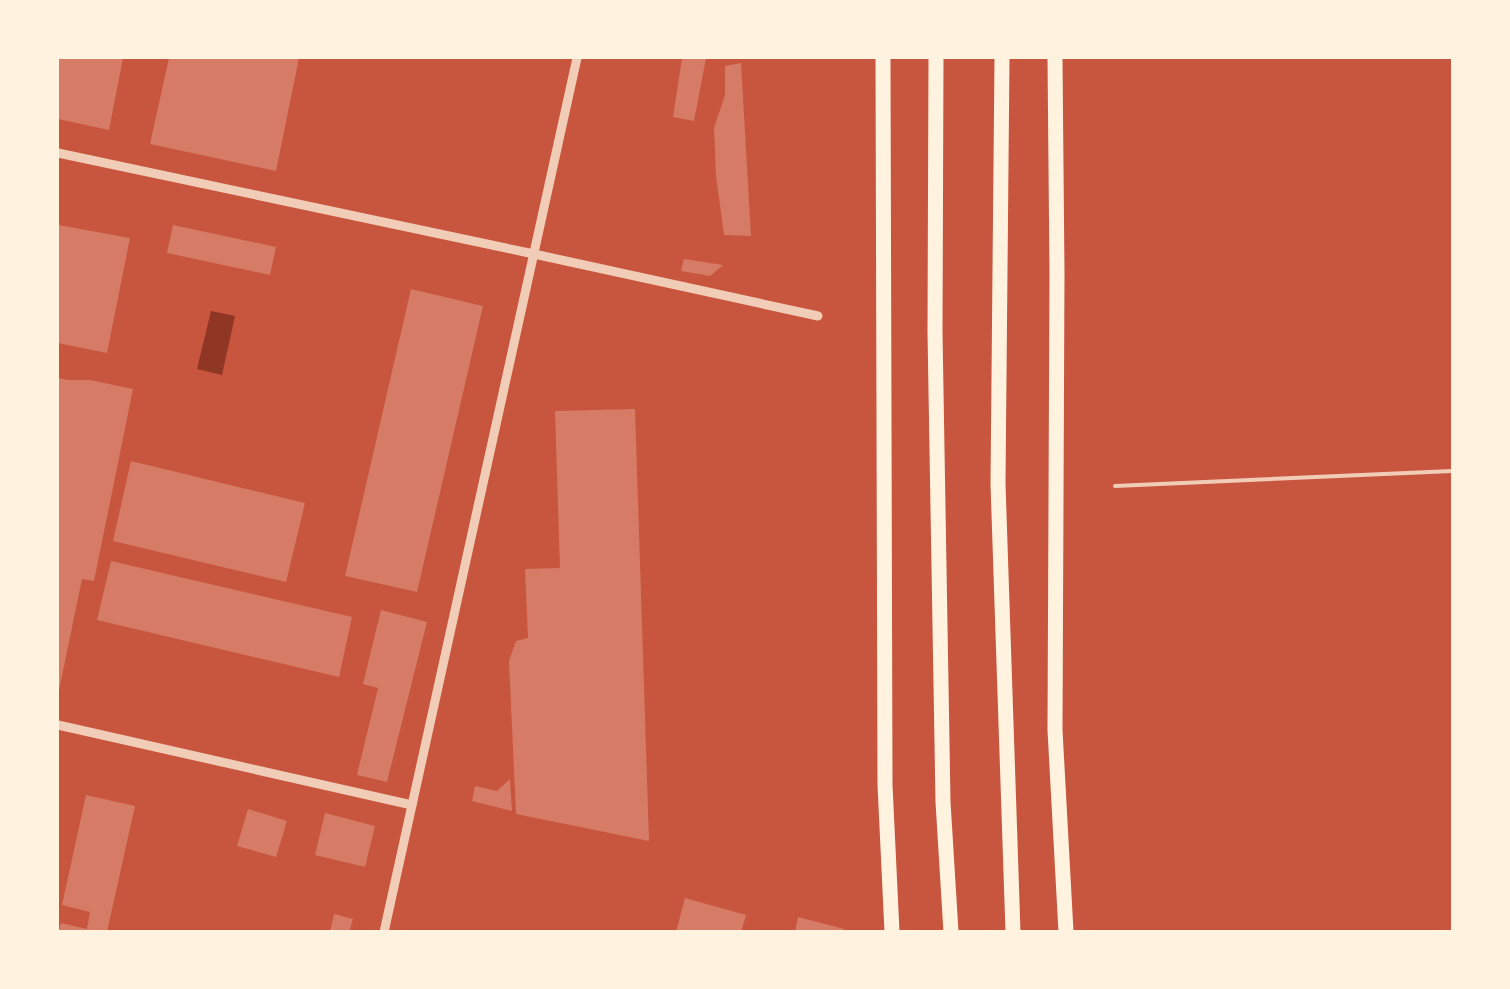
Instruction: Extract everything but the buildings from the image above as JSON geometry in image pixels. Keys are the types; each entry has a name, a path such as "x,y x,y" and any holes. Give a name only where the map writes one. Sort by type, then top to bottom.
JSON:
{"highway":[{"path":"883,58 885,784 892,932"},
{"path":"936,58 935,332 943,792 951,932"},
{"path":"1002,58 998,484 1013,932"},
{"path":"1055,58 1057,284 1054,730 1066,932"}],"street":[{"path":"384,932 577,58"},
{"path":"58,153 818,316"},
{"path":"58,725 412,805"}],"lane":[{"path":"1114,486 1452,471"}],"shaded area":[{"path":"211,311 235,316 222,375 197,369"}]}
